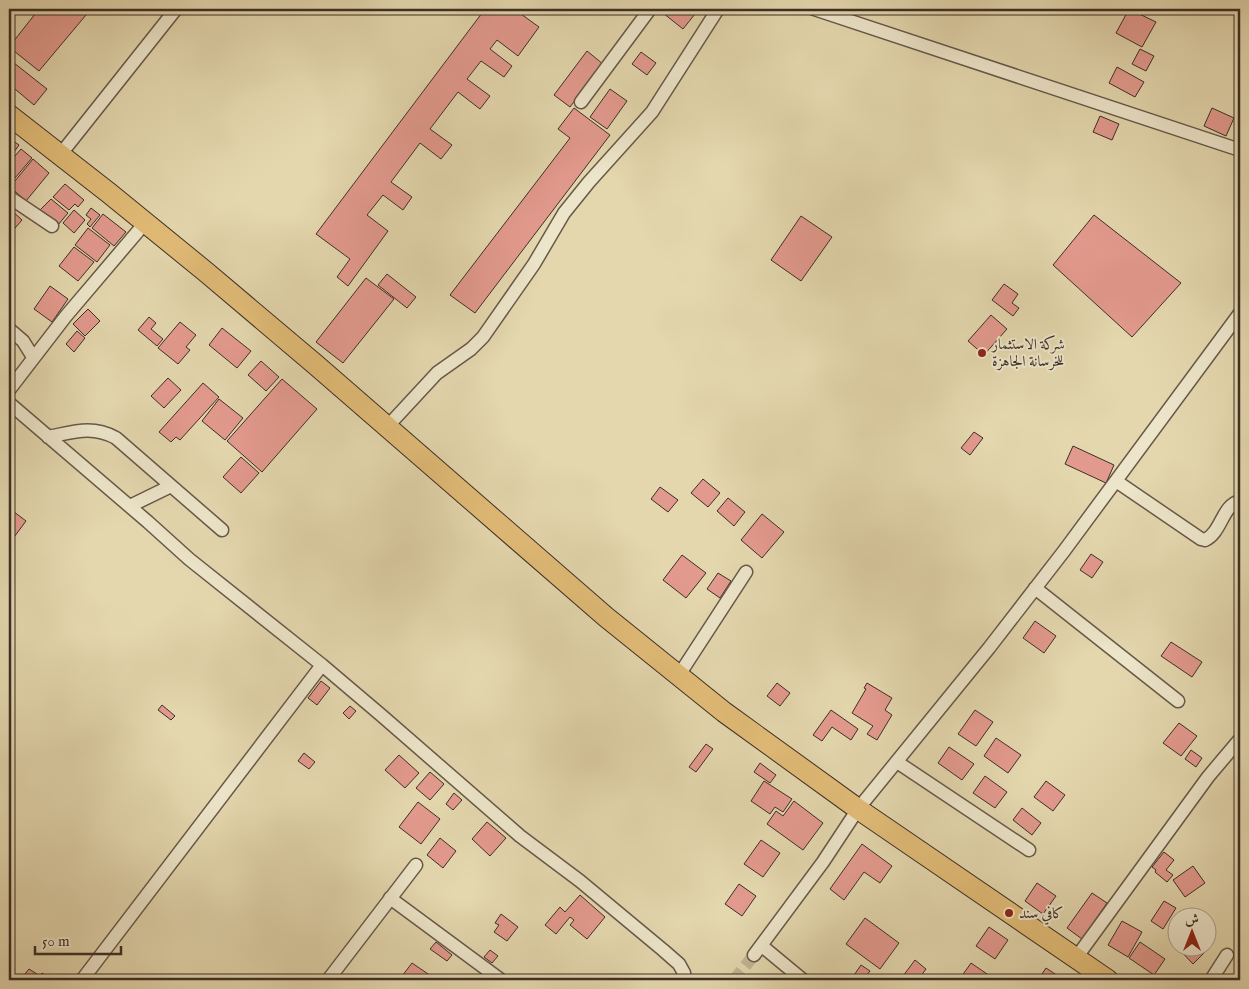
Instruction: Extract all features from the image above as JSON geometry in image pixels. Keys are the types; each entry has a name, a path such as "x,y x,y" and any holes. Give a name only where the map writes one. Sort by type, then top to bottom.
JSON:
{"main road":[{"path":"9,115 109,193 241,301 660,662 724,712 858,809 1108,980"}],"street":[{"path":"60,155 176,9"},
{"path":"581,102 650,9"},
{"path":"386,427 437,373 483,338 534,264 564,214 589,182 652,112 718,9"},
{"path":"814,9 1240,150"},
{"path":"9,197 52,226"},
{"path":"9,390 66,316 145,223"},
{"path":"803,980 758,951 823,862 858,809 1035,588 1240,313"},
{"path":"9,329 23,341 34,357"},
{"path":"9,404 130,506 189,559 322,665 520,836 580,881 663,950 679,964 684,973 685,980"},
{"path":"48,437 83,430 104,431 116,438 222,530"},
{"path":"1116,481 1205,540 1215,534 1231,506 1240,501"},
{"path":"130,506 171,486"},
{"path":"679,675 746,572"},
{"path":"1035,588 1178,701"},
{"path":"82,980 322,665"},
{"path":"1076,958 1208,777 1240,739"},
{"path":"897,762 1029,850"},
{"path":"328,980 416,865"},
{"path":"390,898 501,980"},
{"path":"1211,980 1227,954"}],"building":[{"path":"39,9 91,9 39,71 9,47"},
{"path":"485,9 514,9 539,27 518,56 497,40 490,49 512,66 504,77 481,61 467,79 490,96 480,109 458,92 430,129 452,145 441,159 420,143 391,182 412,197 403,210 383,195 367,215 388,231 348,286 337,277 350,259 316,234"},
{"path":"658,9 699,9 683,29"},
{"path":"1129,9 1156,22 1142,47 1116,33"},
{"path":"1140,49 1154,56 1146,71 1132,64"},
{"path":"587,51 603,64 570,107 554,95"},
{"path":"641,52 656,63 647,75 632,64"},
{"path":"9,59 47,89 34,105 9,84"},
{"path":"1117,67 1144,82 1135,97 1109,83"},
{"path":"610,89 627,101 607,129 590,117"},
{"path":"574,108 610,135 475,313 450,295 570,138 558,129"},
{"path":"1212,108 1234,118 1226,136 1204,126"},
{"path":"1100,116 1119,124 1112,140 1093,132"},
{"path":"9,138 19,145 9,159"},
{"path":"21,149 32,158 9,185 9,163"},
{"path":"33,159 49,173 26,201 10,187"},
{"path":"65,184 84,200 78,207 75,204 69,210 53,197"},
{"path":"51,199 68,213 58,225 40,210"},
{"path":"9,208 22,220 9,235"},
{"path":"91,208 100,215 90,227 87,224 91,219 86,215"},
{"path":"74,210 85,220 74,233 63,223"},
{"path":"103,214 126,232 114,246 92,228"},
{"path":"1094,215 1181,283 1132,337 1053,265"},
{"path":"801,216 832,237 801,281 771,260"},
{"path":"88,228 110,245 97,262 75,245"},
{"path":"74,247 94,262 78,281 59,266"},
{"path":"387,274 416,297 407,308 378,285"},
{"path":"366,278 394,299 343,363 316,342"},
{"path":"1004,284 1018,294 1012,303 1019,308 1013,316 992,300"},
{"path":"50,286 68,299 52,322 34,309"},
{"path":"88,309 100,321 85,336 73,324"},
{"path":"991,315 1007,329 984,355 968,341"},
{"path":"149,317 156,323 151,329 163,339 157,346 138,330"},
{"path":"180,322 196,335 186,347 190,350 178,364 158,348"},
{"path":"222,328 251,351 237,368 209,345"},
{"path":"77,331 85,338 74,352 66,344"},
{"path":"261,361 279,377 266,391 248,375"},
{"path":"168,378 181,390 164,408 151,396"},
{"path":"282,379 317,409 262,472 227,441"},
{"path":"203,383 219,397 180,440 176,437 171,442 159,432"},
{"path":"219,399 243,418 225,440 202,421"},
{"path":"974,432 983,438 970,455 961,448"},
{"path":"1073,446 1114,465 1106,483 1065,464"},
{"path":"241,457 259,473 241,493 223,477"},
{"path":"703,479 720,493 708,507 691,493"},
{"path":"660,487 678,500 668,512 651,499"},
{"path":"728,498 745,512 734,526 717,511"},
{"path":"9,508 26,521 9,544"},
{"path":"762,514 784,532 762,558 741,540"},
{"path":"1091,554 1103,562 1092,578 1080,570"},
{"path":"682,555 706,573 686,598 663,580"},
{"path":"718,573 731,581 720,598 707,589"},
{"path":"1035,621 1056,636 1044,653 1023,638"},
{"path":"1171,642 1202,662 1192,677 1161,656"},
{"path":"321,681 330,688 317,705 308,698"},
{"path":"777,683 790,693 780,706 767,696"},
{"path":"867,683 892,698 885,710 892,715 877,740 867,734 873,726 852,713 866,689 864,688"},
{"path":"162,705 175,716 171,720 158,710"},
{"path":"350,706 356,711 349,719 343,713"},
{"path":"831,710 858,729 851,740 832,727 822,741 813,735"},
{"path":"975,710 993,722 976,746 958,734"},
{"path":"1179,723 1197,736 1181,756 1163,743"},
{"path":"996,738 1021,755 1008,773 984,756"},
{"path":"706,744 713,749 696,772 689,767"},
{"path":"949,747 974,764 962,780 938,763"},
{"path":"1191,750 1202,758 1196,767 1185,759"},
{"path":"304,753 315,762 309,769 298,761"},
{"path":"399,755 419,773 405,788 385,770"},
{"path":"760,763 776,775 770,783 754,772"},
{"path":"430,772 444,784 430,800 416,788"},
{"path":"985,776 1007,792 995,808 973,793"},
{"path":"764,781 792,799 783,812 775,807 770,814 751,801"},
{"path":"1046,781 1065,795 1053,811 1034,797"},
{"path":"454,793 462,800 453,810 446,804"},
{"path":"794,801 823,823 803,850 767,824 776,811 783,816"},
{"path":"418,802 440,819 421,844 399,827"},
{"path":"1022,808 1041,823 1032,835 1013,820"},
{"path":"487,822 506,838 490,856 472,839"},
{"path":"440,838 456,851 443,868 427,855"},
{"path":"761,840 780,853 763,877 744,864"},
{"path":"862,844 892,866 880,883 864,872 844,900 830,889"},
{"path":"1164,852 1174,860 1166,870 1173,875 1167,882 1152,867"},
{"path":"1193,866 1205,883 1185,897 1173,880"},
{"path":"1037,883 1056,896 1043,914 1025,901"},
{"path":"739,884 756,896 742,916 725,904"},
{"path":"1092,893 1107,903 1082,939 1067,928"},
{"path":"580,895 605,917 587,939 570,925 574,920 570,917 556,934 545,925 560,907 565,912"},
{"path":"1164,901 1173,906 1166,906 1166,924 1163,929 1151,921"},
{"path":"501,914 518,927 507,941 494,932 499,925 495,923"},
{"path":"865,918 899,943 880,969 846,944"},
{"path":"1122,921 1142,932 1128,957 1108,945"},
{"path":"989,927 1008,940 995,959 976,946"},
{"path":"436,942 452,955 447,961 430,949"},
{"path":"1140,942 1165,959 1154,975 1129,958"},
{"path":"490,950 498,956 492,963 484,957"},
{"path":"1185,956 1201,956 1193,964"},
{"path":"915,960 926,969 918,980 900,980"},
{"path":"412,963 434,978 432,980 399,980"},
{"path":"971,963 990,976 987,980 959,980"},
{"path":"861,965 870,971 863,980 855,980 852,978"},
{"path":"1046,968 1064,980 1038,980"},
{"path":"29,969 40,976 42,973 52,980 20,980"}],"tunnel":[{"path":"734,980 754,955"}],"place":[{"name":"شركة الاستثمار للخرسانة الجاهزة","path":"982,353"},
{"name":"كافي سند","path":"1009,913"}]}
